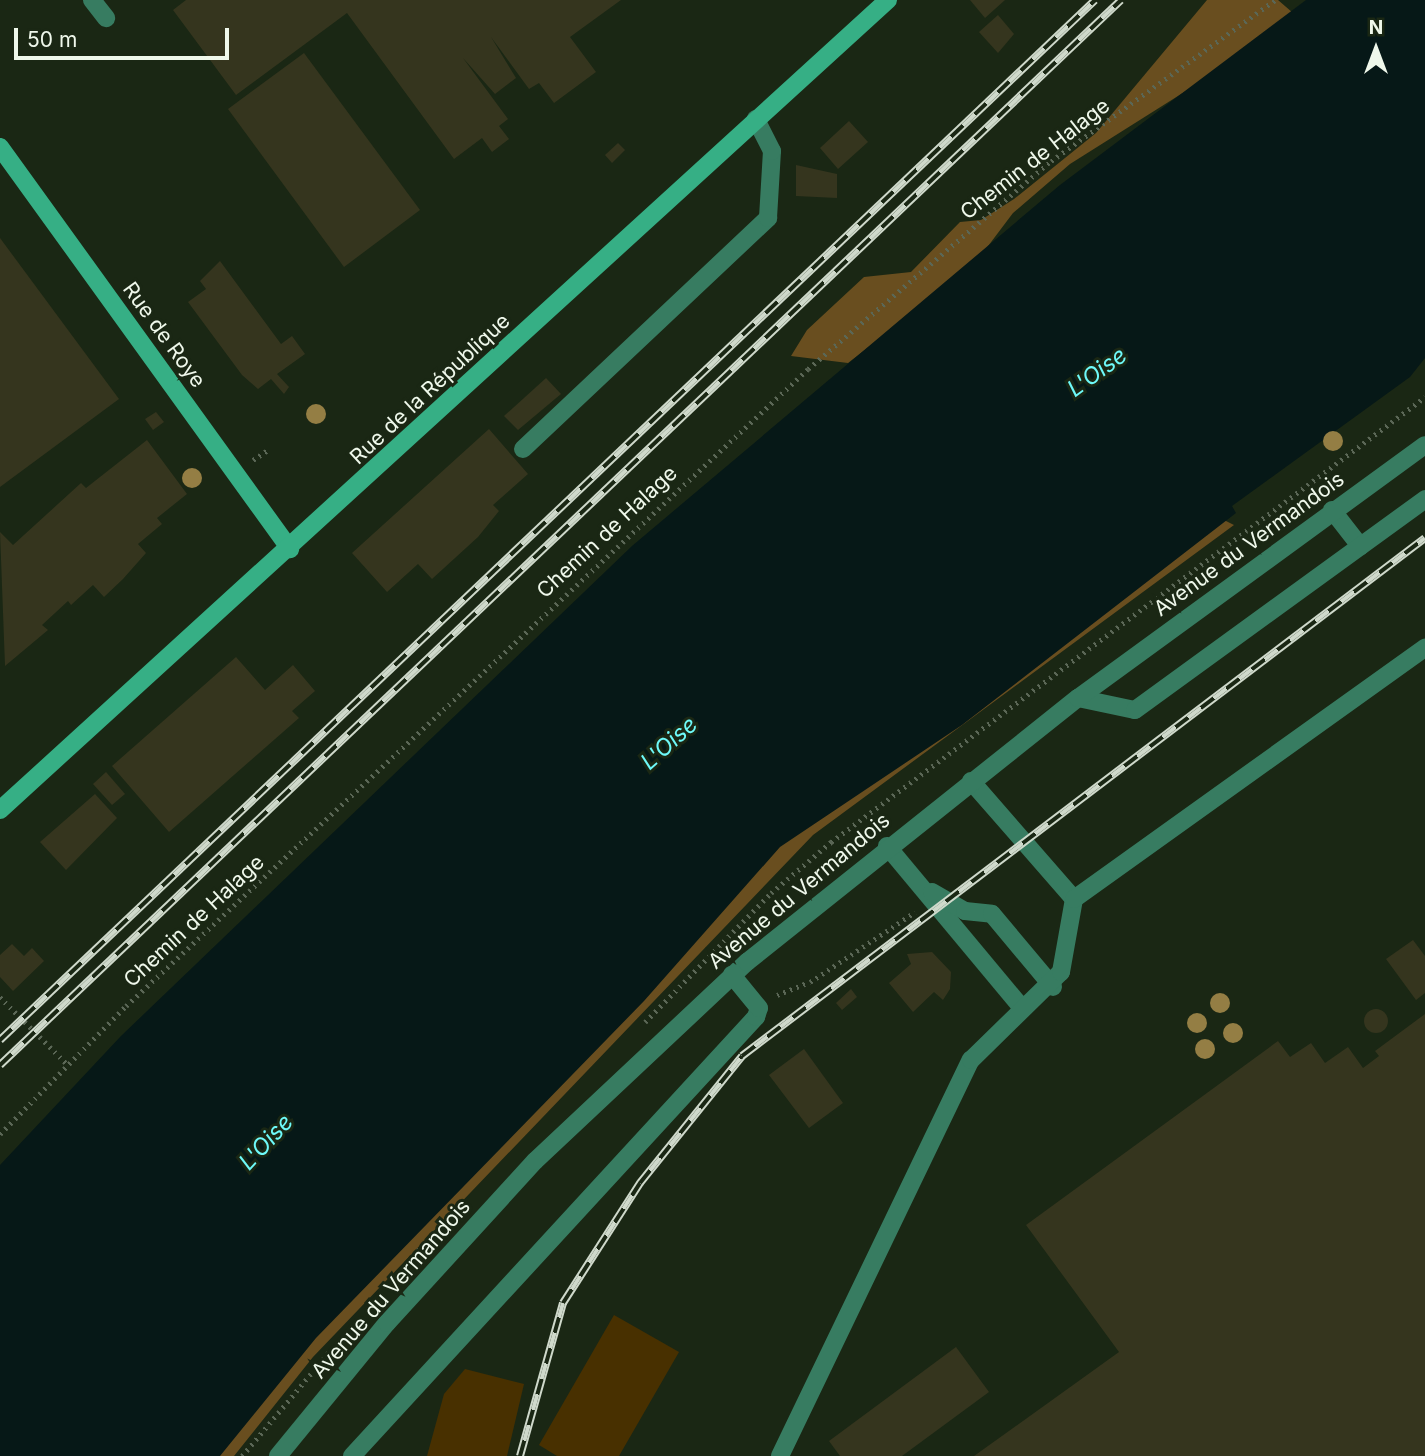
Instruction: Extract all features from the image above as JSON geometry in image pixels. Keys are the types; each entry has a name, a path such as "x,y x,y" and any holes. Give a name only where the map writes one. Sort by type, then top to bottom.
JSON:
{"main road":[{"name":"Rue de la République","path":"0,810 290,549 755,119 888,0"},
{"name":"Rue de Roye","path":"0,147 290,549"}],"street":[{"path":"92,0 106,18"},
{"path":"523,449 768,218 772,151 755,119"},
{"name":"Avenue du Vermandois","path":"278,1456 387,1322 535,1161 732,975 887,846 1078,698 1332,510 1425,445"},
{"path":"1078,698 1135,710 1425,499"},
{"path":"1332,510 1360,546"},
{"path":"780,1456 971,1060 1021,1007 1053,988 1074,899 1425,648"},
{"path":"971,781 1074,899"},
{"path":"887,846 1021,1007"},
{"path":"926,893 965,911 992,914 1053,988"},
{"path":"352,1456 759,1008 732,975"}],"path":[{"name":"Chemin de Halage","path":"0,1134 68,1065 808,369 1051,160 1275,0"},
{"path":"759,1008 867,947 926,893"},
{"path":"0,998 68,1065"}],"shaded area":[{"path":"1207,0 1278,0 1300,19 1070,164 1013,213 973,266 848,363 791,356 807,330 864,277 911,272 960,222 981,220 1014,199 1096,133"},
{"path":"1212,514 1234,525 813,835 313,1357 234,1456 201,1456 802,823"},
{"path":"614,1315 679,1352 619,1456 557,1456 539,1445"},
{"path":"465,1369 524,1384 507,1456 427,1456 444,1394"}],"water":[{"name":"L'Oise","path":"1306,0 1425,0 1425,358 1410,377 1232,506 1236,513 962,725 780,847 644,1001 316,1338 220,1456 0,1456 0,1165 121,1036 632,546 1060,185"}],"building":[{"path":"186,0 621,0 570,37 596,72 554,103 539,83 529,89 491,37 516,78 495,94 463,58 508,119 499,126 509,139 492,152 482,138 454,159 347,13 236,95 173,10"},
{"path":"970,0 1005,0 985,18"},
{"path":"998,15 1014,34 998,53 979,32"},
{"path":"304,53 420,210 344,267 228,109"},
{"path":"849,121 868,142 838,169 820,148"},
{"path":"618,143 625,150 612,163 605,155"},
{"path":"796,165 837,174 837,198 796,196"},
{"path":"0,238 119,399 0,487"},
{"path":"220,261 281,344 292,336 305,354 277,374 289,387 284,394 271,379 258,389 242,375 188,302 206,289 200,281"},
{"path":"546,378 561,394 518,430 504,416"},
{"path":"156,412 164,422 153,430 145,419"},
{"path":"489,429 528,474 493,505 499,511 478,537 432,579 418,564 387,592 352,553"},
{"path":"147,440 187,494 157,518 162,524 138,544 146,553 104,597 93,585 71,605 68,601 42,625 48,630 5,666 0,532 13,545 81,483 86,488"},
{"path":"236,657 265,690 293,665 315,691 292,711 299,718 169,832 112,766"},
{"path":"106,772 125,794 112,805 93,784"},
{"path":"95,794 117,818 66,870 40,842"},
{"path":"1413,940 1425,956 1425,993 1416,1000 1386,959"},
{"path":"12,944 24,956 32,948 44,961 13,991 0,977 0,955"},
{"path":"932,952 951,972 950,989 943,1000 934,992 913,1012 889,983 911,964 907,954"},
{"path":"851,989 857,997 842,1010 836,1003"},
{"path":"1376,1009 1384,1013 1388,1021 1384,1029 1376,1033 1368,1029 1364,1021 1368,1013"},
{"path":"1425,1014 1425,1456 974,1456 1119,1352 1026,1225 1278,1041 1290,1057 1311,1043 1325,1063 1348,1047 1363,1068 1379,1056 1375,1051"},
{"path":"804,1049 843,1103 809,1128 769,1075"},
{"path":"956,1347 989,1392 902,1456 840,1456 829,1441"}],"railway":[{"path":"0,1040 1095,0"},
{"path":"0,1065 1121,0"},
{"path":"520,1456 563,1303 640,1183 742,1056 1425,538"}]}
